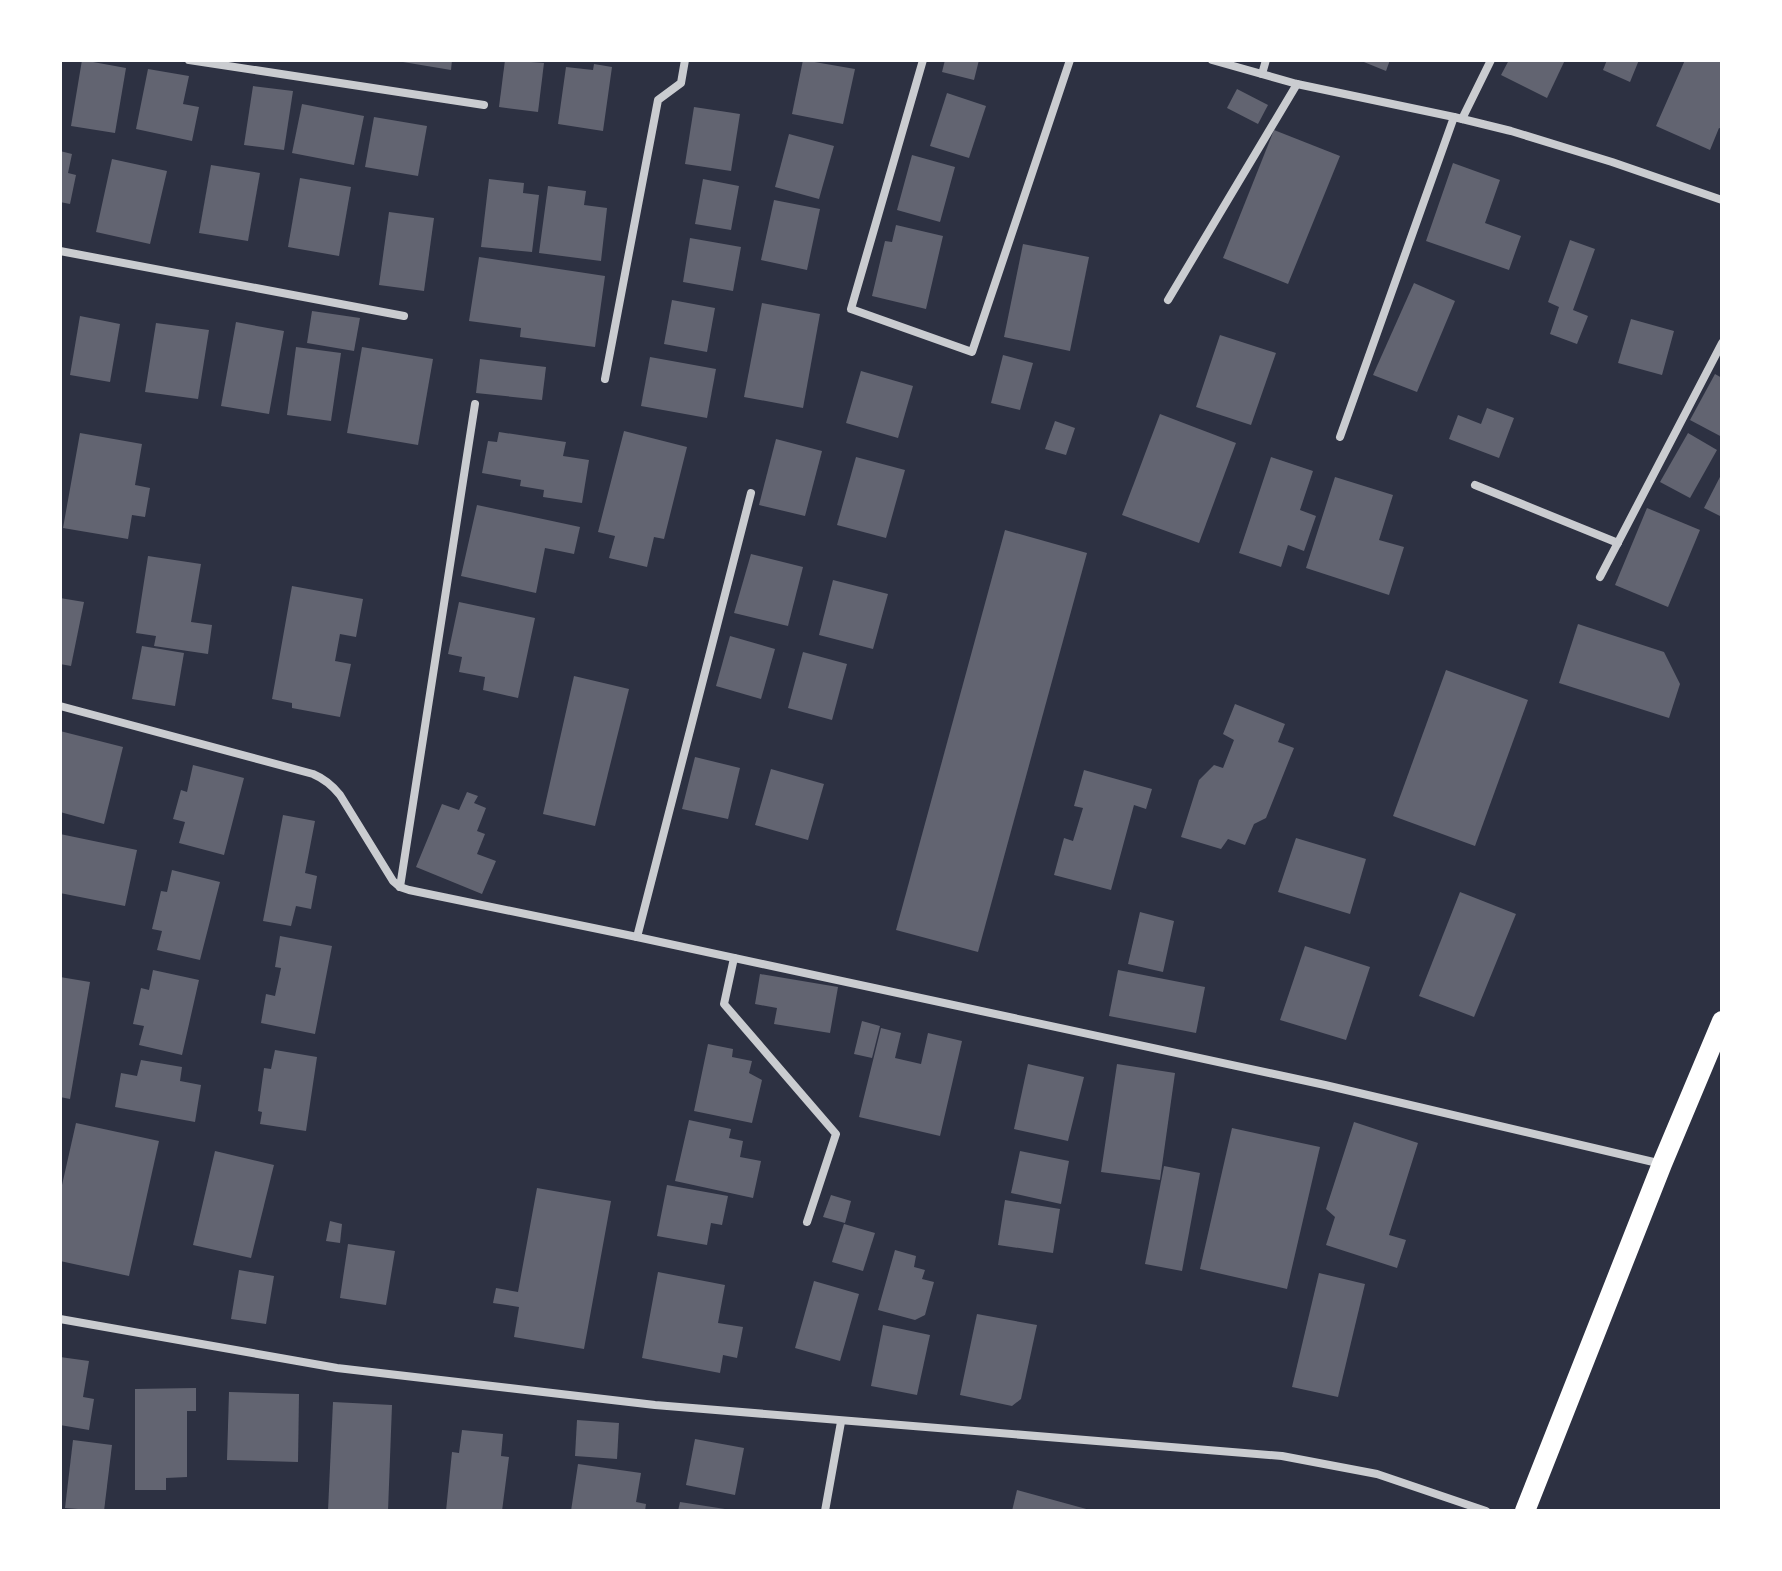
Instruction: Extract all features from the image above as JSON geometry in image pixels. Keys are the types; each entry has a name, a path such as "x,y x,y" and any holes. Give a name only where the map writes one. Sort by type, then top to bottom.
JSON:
{"main road":[{"path":"1525,1511 1722,1021"}],"street":[{"path":"189,60 484,105"},
{"path":"605,379 658,100 681,83 685,60"},
{"path":"923,60 851,309 972,352 1070,60"},
{"path":"1212,60 1297,84 1458,118 1612,162 1722,200"},
{"path":"1262,74 1266,60"},
{"path":"1340,437 1458,118 1491,60"},
{"path":"1168,300 1297,84"},
{"path":"60,251 404,316"},
{"path":"1600,577 1722,343"},
{"path":"400,887 475,404"},
{"path":"1475,485 1618,543"},
{"path":"637,937 751,493"},
{"path":"60,706 322,778 340,795 388,875 400,887 1325,1085 1662,1164"},
{"path":"734,958 724,1004 836,1134 807,1222"},
{"path":"60,1319 337,1368 655,1405 1282,1456 1377,1474 1486,1511"},
{"path":"825,1511 841,1422"}],"building":[{"path":"82,60 126,68 115,133 71,126"},
{"path":"452,60 451,70 403,62"},
{"path":"505,60 544,63 538,112 499,107"},
{"path":"803,60 855,69 843,124 792,114"},
{"path":"945,60 979,60 974,80 942,72"},
{"path":"1359,60 1390,60 1386,71"},
{"path":"1509,60 1565,60 1547,98 1501,75"},
{"path":"1607,60 1639,60 1630,82 1603,70"},
{"path":"1685,60 1722,60 1722,129 1719,128 1710,150 1656,126"},
{"path":"594,64 612,67 603,131 558,124 566,67 593,70"},
{"path":"148,69 189,76 183,104 199,107 192,141 136,129"},
{"path":"253,86 293,91 284,150 244,145"},
{"path":"1237,89 1268,105 1258,124 1227,108"},
{"path":"947,93 986,106 969,158 930,146"},
{"path":"302,104 364,116 354,165 292,153"},
{"path":"694,107 740,114 731,171 685,164"},
{"path":"374,117 427,126 418,176 365,167"},
{"path":"1274,130 1340,156 1288,284 1223,258"},
{"path":"789,134 834,146 819,199 775,187"},
{"path":"60,151 72,154 68,173 76,175 70,204 60,202"},
{"path":"912,155 955,167 940,222 897,210"},
{"path":"112,159 167,171 150,244 96,232"},
{"path":"1453,163 1500,180 1485,223 1521,236 1509,270 1426,241"},
{"path":"211,165 260,173 248,241 199,233"},
{"path":"300,178 351,187 339,256 288,247"},
{"path":"489,179 524,183 523,193 539,195 532,252 481,247"},
{"path":"703,179 739,186 731,230 695,224"},
{"path":"548,186 586,191 584,205 607,208 601,261 539,253"},
{"path":"774,200 820,209 807,270 761,260"},
{"path":"389,212 434,218 424,291 379,285"},
{"path":"896,225 943,236 926,309 872,296 885,241 892,242"},
{"path":"690,238 741,247 733,291 683,282"},
{"path":"1570,240 1595,249 1573,310 1588,316 1577,344 1550,334 1559,307 1548,302"},
{"path":"1023,244 1089,257 1070,351 1004,337"},
{"path":"479,257 605,276 595,347 520,337 521,328 469,321"},
{"path":"1414,283 1455,301 1417,392 1373,375"},
{"path":"672,300 715,308 707,352 664,344"},
{"path":"762,303 820,314 803,408 744,397"},
{"path":"312,311 360,318 354,351 307,343"},
{"path":"80,316 120,324 110,382 70,375"},
{"path":"1631,319 1674,331 1662,375 1618,363"},
{"path":"236,322 284,331 269,414 221,406"},
{"path":"156,323 209,330 198,399 145,392"},
{"path":"1220,335 1276,353 1251,425 1196,407"},
{"path":"296,347 341,353 331,421 287,415"},
{"path":"362,347 433,359 418,445 347,433"},
{"path":"1003,355 1033,363 1020,410 991,403"},
{"path":"650,357 716,369 707,418 641,406"},
{"path":"480,359 546,367 542,400 476,393"},
{"path":"861,371 913,386 898,438 846,423"},
{"path":"1715,374 1722,378 1722,437 1690,420"},
{"path":"1487,408 1514,418 1499,458 1449,439 1458,415 1481,424"},
{"path":"1160,414 1236,443 1199,543 1122,515"},
{"path":"1055,421 1075,428 1066,455 1045,449"},
{"path":"624,431 687,447 664,539 654,537 647,567 609,558 615,536 598,532"},
{"path":"499,432 566,442 563,456 589,460 582,503 543,497 544,490 520,486 521,480 482,473 488,441 497,442"},
{"path":"80,433 142,444 135,485 150,488 145,517 132,515 128,539 63,528"},
{"path":"1688,433 1717,450 1690,498 1660,482"},
{"path":"776,439 822,451 805,516 759,505"},
{"path":"856,457 905,470 886,538 837,525"},
{"path":"1271,457 1313,471 1300,510 1316,516 1304,551 1288,545 1281,567 1239,553"},
{"path":"1722,473 1722,517 1704,508"},
{"path":"1335,477 1393,495 1379,540 1404,547 1389,595 1306,568"},
{"path":"477,505 580,527 574,554 545,548 536,593 461,576"},
{"path":"1647,508 1700,530 1668,607 1615,585"},
{"path":"1005,530 1087,553 978,952 896,930"},
{"path":"751,554 803,567 788,626 734,613"},
{"path":"148,556 201,564 191,622 212,625 208,654 154,646 156,636 136,633"},
{"path":"833,580 888,594 873,649 819,635"},
{"path":"292,586 363,599 356,637 340,634 335,661 351,664 340,717 292,708 292,703 272,699"},
{"path":"60,598 84,602 71,666 60,664"},
{"path":"459,602 535,618 518,698 483,690 485,677 459,672 462,657 448,654"},
{"path":"1578,624 1664,652 1680,684 1669,718 1559,683"},
{"path":"730,636 775,649 761,699 716,686"},
{"path":"142,646 184,653 175,706 132,699"},
{"path":"803,652 847,664 832,720 788,708"},
{"path":"1446,670 1528,700 1475,846 1393,816"},
{"path":"574,676 629,689 595,826 543,814"},
{"path":"1235,704 1285,724 1278,742 1294,748 1266,818 1254,824 1245,845 1228,839 1221,849 1181,837 1199,780 1214,765 1223,768 1234,740 1223,734"},
{"path":"60,731 123,747 104,824 60,812"},
{"path":"695,757 740,768 728,819 682,809"},
{"path":"193,765 244,778 224,855 179,843 185,822 173,819 181,790 187,792"},
{"path":"771,769 824,784 808,840 755,825"},
{"path":"1084,770 1152,789 1146,809 1134,805 1111,890 1054,875 1064,838 1073,841 1083,808 1074,806"},
{"path":"467,792 478,796 474,803 486,808 477,831 485,834 477,854 496,861 482,894 416,867 442,804 459,810"},
{"path":"283,815 315,821 305,873 317,876 311,909 296,906 291,926 263,921"},
{"path":"60,834 137,850 125,906 60,893"},
{"path":"1296,838 1366,859 1350,914 1278,892"},
{"path":"172,870 220,882 200,960 157,950 162,931 152,929 161,891 167,892"},
{"path":"1460,892 1516,914 1474,1017 1419,996"},
{"path":"1140,912 1174,921 1163,972 1128,964"},
{"path":"280,936 332,946 315,1034 261,1023 266,994 275,996 281,968 275,967"},
{"path":"1305,946 1370,967 1346,1040 1280,1020"},
{"path":"153,970 199,980 182,1055 139,1045 144,1026 133,1024 141,988 149,990"},
{"path":"1118,970 1205,987 1196,1033 1109,1016"},
{"path":"760,974 838,987 830,1033 774,1024 777,1008 755,1004"},
{"path":"60,977 90,982 70,1099 60,1097"},
{"path":"862,1021 880,1026 872,1058 854,1054"},
{"path":"881,1028 901,1033 895,1058 921,1064 928,1033 962,1041 940,1136 859,1117"},
{"path":"708,1044 733,1049 732,1057 752,1061 749,1073 762,1080 752,1123 694,1111"},
{"path":"275,1050 317,1057 306,1131 260,1124 262,1112 258,1111 264,1068 271,1069"},
{"path":"141,1060 182,1067 180,1081 201,1085 195,1122 115,1107 121,1073 137,1076"},
{"path":"1028,1064 1084,1077 1068,1141 1014,1129"},
{"path":"1117,1064 1175,1073 1160,1180 1101,1172"},
{"path":"689,1120 731,1129 729,1138 743,1141 740,1157 761,1161 753,1198 675,1181"},
{"path":"1354,1122 1418,1143 1389,1235 1406,1240 1397,1268 1326,1245 1335,1217 1326,1209"},
{"path":"76,1123 159,1141 129,1276 60,1261 60,1194"},
{"path":"1232,1128 1320,1147 1287,1289 1200,1269"},
{"path":"215,1151 274,1165 251,1258 193,1245"},
{"path":"1020,1151 1069,1161 1061,1204 1011,1193"},
{"path":"1164,1166 1200,1173 1182,1271 1145,1264"},
{"path":"667,1185 728,1196 722,1225 711,1223 707,1245 657,1236"},
{"path":"537,1188 611,1201 584,1349 514,1337 519,1307 493,1303 496,1288 518,1292"},
{"path":"831,1195 851,1201 845,1223 823,1217"},
{"path":"1005,1200 1060,1209 1053,1253 998,1245"},
{"path":"330,1221 342,1224 340,1243 326,1241"},
{"path":"844,1224 875,1233 863,1271 832,1262"},
{"path":"348,1244 395,1251 386,1305 340,1298"},
{"path":"895,1250 916,1256 914,1267 925,1270 922,1279 934,1282 925,1315 915,1320 878,1310"},
{"path":"239,1270 274,1276 266,1324 231,1319"},
{"path":"658,1272 725,1285 718,1323 743,1327 737,1358 723,1355 720,1373 642,1358"},
{"path":"1319,1273 1365,1284 1338,1397 1292,1387"},
{"path":"814,1281 859,1294 840,1361 795,1348"},
{"path":"977,1314 1037,1325 1021,1399 1012,1406 960,1395"},
{"path":"883,1325 930,1335 917,1395 871,1386"},
{"path":"60,1357 89,1361 83,1397 94,1399 89,1430 60,1425"},
{"path":"196,1388 196,1411 187,1411 187,1477 166,1478 166,1490 135,1490 135,1389"},
{"path":"229,1392 299,1394 298,1462 227,1460"},
{"path":"333,1402 392,1405 388,1511 328,1511"},
{"path":"577,1420 619,1423 617,1459 575,1456"},
{"path":"462,1430 503,1434 501,1456 509,1457 502,1511 446,1511 452,1452 459,1453"},
{"path":"695,1439 744,1448 735,1495 686,1485"},
{"path":"73,1440 112,1445 104,1511 65,1508"},
{"path":"578,1464 641,1473 636,1502 646,1504 645,1511 571,1511"},
{"path":"1017,1490 1090,1510 1090,1511 1012,1511"},
{"path":"680,1502 725,1509 725,1511 678,1511"}]}
